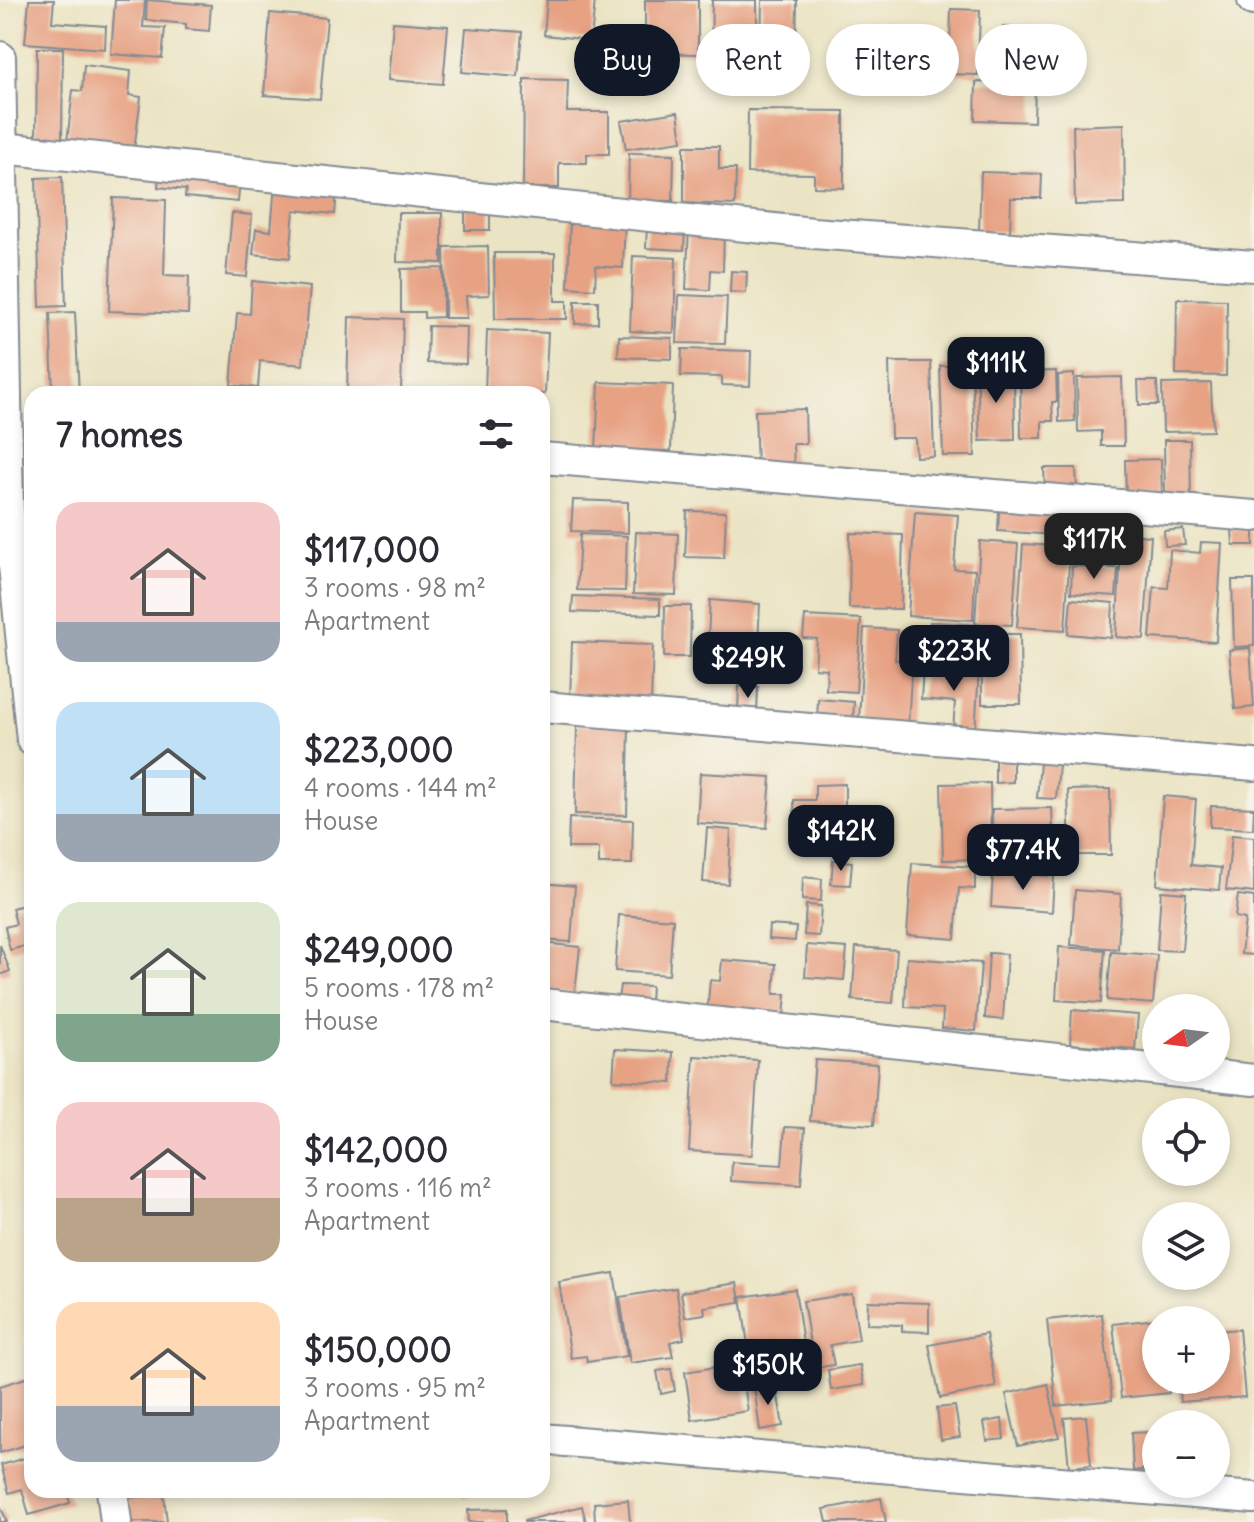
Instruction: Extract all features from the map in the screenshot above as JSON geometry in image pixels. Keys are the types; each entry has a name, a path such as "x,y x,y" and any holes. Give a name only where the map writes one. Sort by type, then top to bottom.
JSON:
{"street":[{"path":"0,57 2,148 18,416 8,508 24,634"},
{"path":"2,148 813,233 1254,266"},
{"path":"550,459 1254,516"},
{"path":"550,708 1254,765"},
{"path":"550,1005 1254,1080"},
{"path":"550,1440 1254,1498"},
{"path":"113,1498 116,1522"}],"building":[{"path":"29,0 54,0 52,22 106,26 105,49 25,43"},
{"path":"115,0 145,0 143,27 165,28 162,58 111,54"},
{"path":"147,0 211,5 209,31 186,29 186,24 146,20"},
{"path":"547,0 595,0 593,24 574,24 574,38 544,35"},
{"path":"645,0 698,0 696,54 680,54 680,24 645,24"},
{"path":"712,0 757,0 757,24 712,24"},
{"path":"762,0 797,0 797,24 762,24"},
{"path":"951,9 980,10 980,24 975,24 975,75 959,74 959,24 951,24"},
{"path":"270,13 327,18 320,99 264,95"},
{"path":"393,22 448,26 443,84 388,80"},
{"path":"466,28 522,32 518,77 462,72"},
{"path":"37,48 63,48 62,140 36,140"},
{"path":"84,65 131,71 129,95 141,97 134,150 67,142 73,90 82,91"},
{"path":"524,79 568,80 567,112 609,112 609,154 587,154 587,163 559,163 559,188 523,188"},
{"path":"976,96 1035,96 1034,122 975,120"},
{"path":"748,110 844,111 844,188 814,187 814,174 747,173"},
{"path":"678,112 682,141 626,149 621,121"},
{"path":"1124,124 1125,204 1075,205 1073,126"},
{"path":"684,146 719,146 719,169 736,169 735,205 684,203"},
{"path":"629,153 674,154 673,201 628,201"},
{"path":"159,171 240,179 238,202 185,197 186,190 158,187"},
{"path":"981,172 1042,174 1041,198 1011,198 1010,232 979,231"},
{"path":"62,177 66,306 40,307 36,178"},
{"path":"275,184 337,190 335,214 294,210 290,258 253,254 256,229 271,231"},
{"path":"113,198 166,200 164,275 189,276 188,314 109,311"},
{"path":"465,207 490,207 490,230 465,230"},
{"path":"232,213 252,215 247,277 226,275"},
{"path":"398,213 442,213 442,263 397,262"},
{"path":"570,219 625,221 623,268 596,266 595,289 568,287"},
{"path":"647,225 685,227 684,250 646,248"},
{"path":"689,228 724,230 723,271 711,270 710,290 686,289"},
{"path":"488,246 489,295 466,296 467,318 445,318 444,247"},
{"path":"494,253 555,253 555,301 567,301 567,319 495,319"},
{"path":"633,256 676,258 674,333 630,331"},
{"path":"443,268 443,317 424,318 424,312 401,312 401,269"},
{"path":"731,271 747,272 746,293 730,292"},
{"path":"252,281 310,287 303,365 260,361 258,386 231,385 237,313 250,314"},
{"path":"679,295 727,297 725,344 677,343"},
{"path":"1177,299 1227,300 1226,376 1176,375"},
{"path":"575,301 598,301 598,323 575,324"},
{"path":"75,312 79,386 53,386 50,313"},
{"path":"349,317 403,319 401,386 347,386"},
{"path":"428,326 467,327 466,364 427,363"},
{"path":"487,330 548,333 545,386 485,386"},
{"path":"619,336 672,338 672,359 618,357"},
{"path":"682,349 751,351 750,386 722,385 722,377 681,376"},
{"path":"889,362 931,362 934,456 916,457 915,438 891,438"},
{"path":"972,365 975,456 943,456 940,366"},
{"path":"1014,369 1015,440 980,441 977,370"},
{"path":"1056,371 1057,402 1052,402 1053,421 1042,421 1042,438 1021,438 1020,372"},
{"path":"1074,374 1075,421 1059,422 1058,375"},
{"path":"1122,377 1124,446 1101,446 1101,431 1078,432 1077,378"},
{"path":"1138,381 1157,381 1158,405 1139,405"},
{"path":"599,382 673,385 671,451 596,449"},
{"path":"1211,383 1213,431 1163,432 1162,384"},
{"path":"805,409 806,444 793,444 794,468 757,469 755,411"},
{"path":"1164,440 1190,440 1191,497 1165,497"},
{"path":"1161,459 1162,496 1126,497 1125,460"},
{"path":"1044,468 1076,468 1077,488 1045,489"},
{"path":"573,500 628,502 628,533 571,531"},
{"path":"687,511 726,512 724,558 685,557"},
{"path":"999,511 1055,515 1054,535 998,531"},
{"path":"915,512 958,515 954,569 975,570 973,620 908,616"},
{"path":"1183,529 1185,545 1165,546 1164,531"},
{"path":"1232,530 1254,530 1254,545 1233,545"},
{"path":"636,532 678,534 676,595 633,594"},
{"path":"850,533 903,535 901,609 849,608"},
{"path":"580,534 627,536 625,591 577,590"},
{"path":"1122,534 1151,536 1144,639 1116,637"},
{"path":"980,541 1018,544 1012,625 975,623"},
{"path":"1201,542 1222,543 1216,642 1150,638 1154,587 1168,588 1170,550 1200,553"},
{"path":"1023,544 1070,547 1065,630 1017,627"},
{"path":"1072,566 1118,568 1116,596 1071,593"},
{"path":"1232,580 1254,580 1254,646 1234,647"},
{"path":"573,596 660,599 660,615 572,612"},
{"path":"1071,599 1113,603 1111,638 1068,634"},
{"path":"710,600 760,604 756,681 706,678"},
{"path":"665,606 691,606 690,657 664,657"},
{"path":"805,616 861,619 856,692 826,690 827,669 815,668 817,639 803,638"},
{"path":"930,622 979,625 976,668 949,666 949,651 942,651 943,640 928,639"},
{"path":"864,628 897,630 895,660 912,661 908,725 859,722"},
{"path":"982,634 1020,634 1021,704 982,704"},
{"path":"572,642 653,645 651,703 570,700"},
{"path":"1250,648 1254,707 1235,709 1229,650"},
{"path":"923,667 979,671 975,732 953,731 955,702 921,699"},
{"path":"739,686 758,687 757,713 738,712"},
{"path":"818,699 854,702 853,723 817,721"},
{"path":"577,725 629,726 627,815 575,814"},
{"path":"995,760 1013,760 1013,782 995,783"},
{"path":"1040,763 1059,765 1056,799 1037,798"},
{"path":"700,773 771,777 767,828 697,823"},
{"path":"990,783 991,859 943,860 941,784"},
{"path":"845,784 845,829 795,830 794,800 815,800 815,785"},
{"path":"1110,789 1111,855 1070,855 1068,790"},
{"path":"1163,796 1196,799 1191,865 1221,868 1219,890 1157,885"},
{"path":"1211,806 1254,808 1253,829 1210,827"},
{"path":"1052,808 1054,860 993,862 992,809"},
{"path":"569,818 633,820 632,864 599,864 599,848 568,848"},
{"path":"707,828 731,830 728,884 703,882"},
{"path":"1232,835 1254,837 1254,893 1226,890"},
{"path":"833,860 852,862 850,885 831,884"},
{"path":"912,863 975,867 975,889 959,888 955,939 907,935"},
{"path":"993,872 1054,876 1052,912 991,907"},
{"path":"803,877 822,879 821,901 802,900"},
{"path":"550,884 575,886 571,942 550,941"},
{"path":"1075,890 1121,894 1118,949 1071,945"},
{"path":"1161,891 1186,893 1182,951 1157,950"},
{"path":"1238,895 1254,897 1254,955 1241,954 1245,919 1235,917"},
{"path":"24,905 24,946 10,950 5,927 16,924 12,908"},
{"path":"806,905 821,906 819,936 804,935"},
{"path":"619,915 673,919 669,975 615,971"},
{"path":"769,925 796,927 795,941 768,939"},
{"path":"550,944 580,947 575,993 550,991"},
{"path":"0,945 10,971 0,975"},
{"path":"807,945 847,948 844,980 805,977"},
{"path":"856,947 897,950 893,1003 852,1000"},
{"path":"1059,947 1105,950 1101,1003 1056,1000"},
{"path":"1111,952 1157,955 1154,994 1142,994 1142,1003 1107,1000"},
{"path":"989,953 1007,954 1003,1020 985,1018"},
{"path":"907,958 981,963 976,1031 942,1028 943,1009 905,1007"},
{"path":"722,960 776,964 774,994 786,994 784,1017 707,1012 710,980 720,981"},
{"path":"620,985 651,986 650,1002 618,999"},
{"path":"1072,1010 1138,1015 1135,1049 1070,1044"},
{"path":"615,1049 673,1052 672,1083 613,1080"},
{"path":"694,1056 758,1060 752,1155 689,1151"},
{"path":"815,1060 878,1064 874,1125 810,1121"},
{"path":"785,1127 805,1128 801,1185 731,1181 732,1162 782,1165"},
{"path":"614,1273 627,1356 587,1362 586,1356 571,1358 559,1282"},
{"path":"737,1283 740,1302 704,1307 705,1314 685,1317 681,1292"},
{"path":"676,1288 684,1339 670,1342 673,1357 630,1363 620,1297"},
{"path":"795,1289 804,1350 783,1353 784,1368 752,1373 741,1297"},
{"path":"852,1294 859,1340 830,1345 834,1365 814,1368 803,1301"},
{"path":"868,1301 929,1303 929,1332 902,1331 902,1325 867,1324"},
{"path":"1102,1314 1112,1400 1056,1406 1047,1320"},
{"path":"1142,1321 1142,1394 1159,1394 1121,1398 1113,1324"},
{"path":"1239,1329 1245,1397 1180,1402 1179,1394 1230,1394 1230,1330"},
{"path":"986,1334 996,1387 940,1398 929,1345"},
{"path":"741,1363 748,1411 692,1420 685,1372"},
{"path":"860,1365 864,1385 831,1390 828,1370"},
{"path":"671,1369 675,1391 661,1394 657,1371"},
{"path":"24,1378 24,1446 0,1453 0,1386"},
{"path":"776,1384 783,1426 760,1430 754,1387"},
{"path":"1048,1384 1059,1437 1018,1446 1006,1394"},
{"path":"955,1406 960,1437 941,1440 937,1408"},
{"path":"1086,1416 1091,1465 1069,1467 1064,1418"},
{"path":"1002,1419 1004,1439 987,1441 984,1422"},
{"path":"1142,1432 1142,1470 1133,1471 1131,1433"},
{"path":"24,1458 24,1496 22,1489 9,1493 1,1465"},
{"path":"24,1498 68,1498 70,1503 29,1515"},
{"path":"125,1498 164,1498 167,1522 127,1522"},
{"path":"881,1498 886,1522 827,1522 824,1509"},
{"path":"628,1500 630,1522 595,1522 594,1503"},
{"path":"0,1505 7,1522 0,1522"},
{"path":"582,1506 586,1522 524,1522 524,1521"},
{"path":"507,1509 507,1522 469,1522 468,1510"}]}
